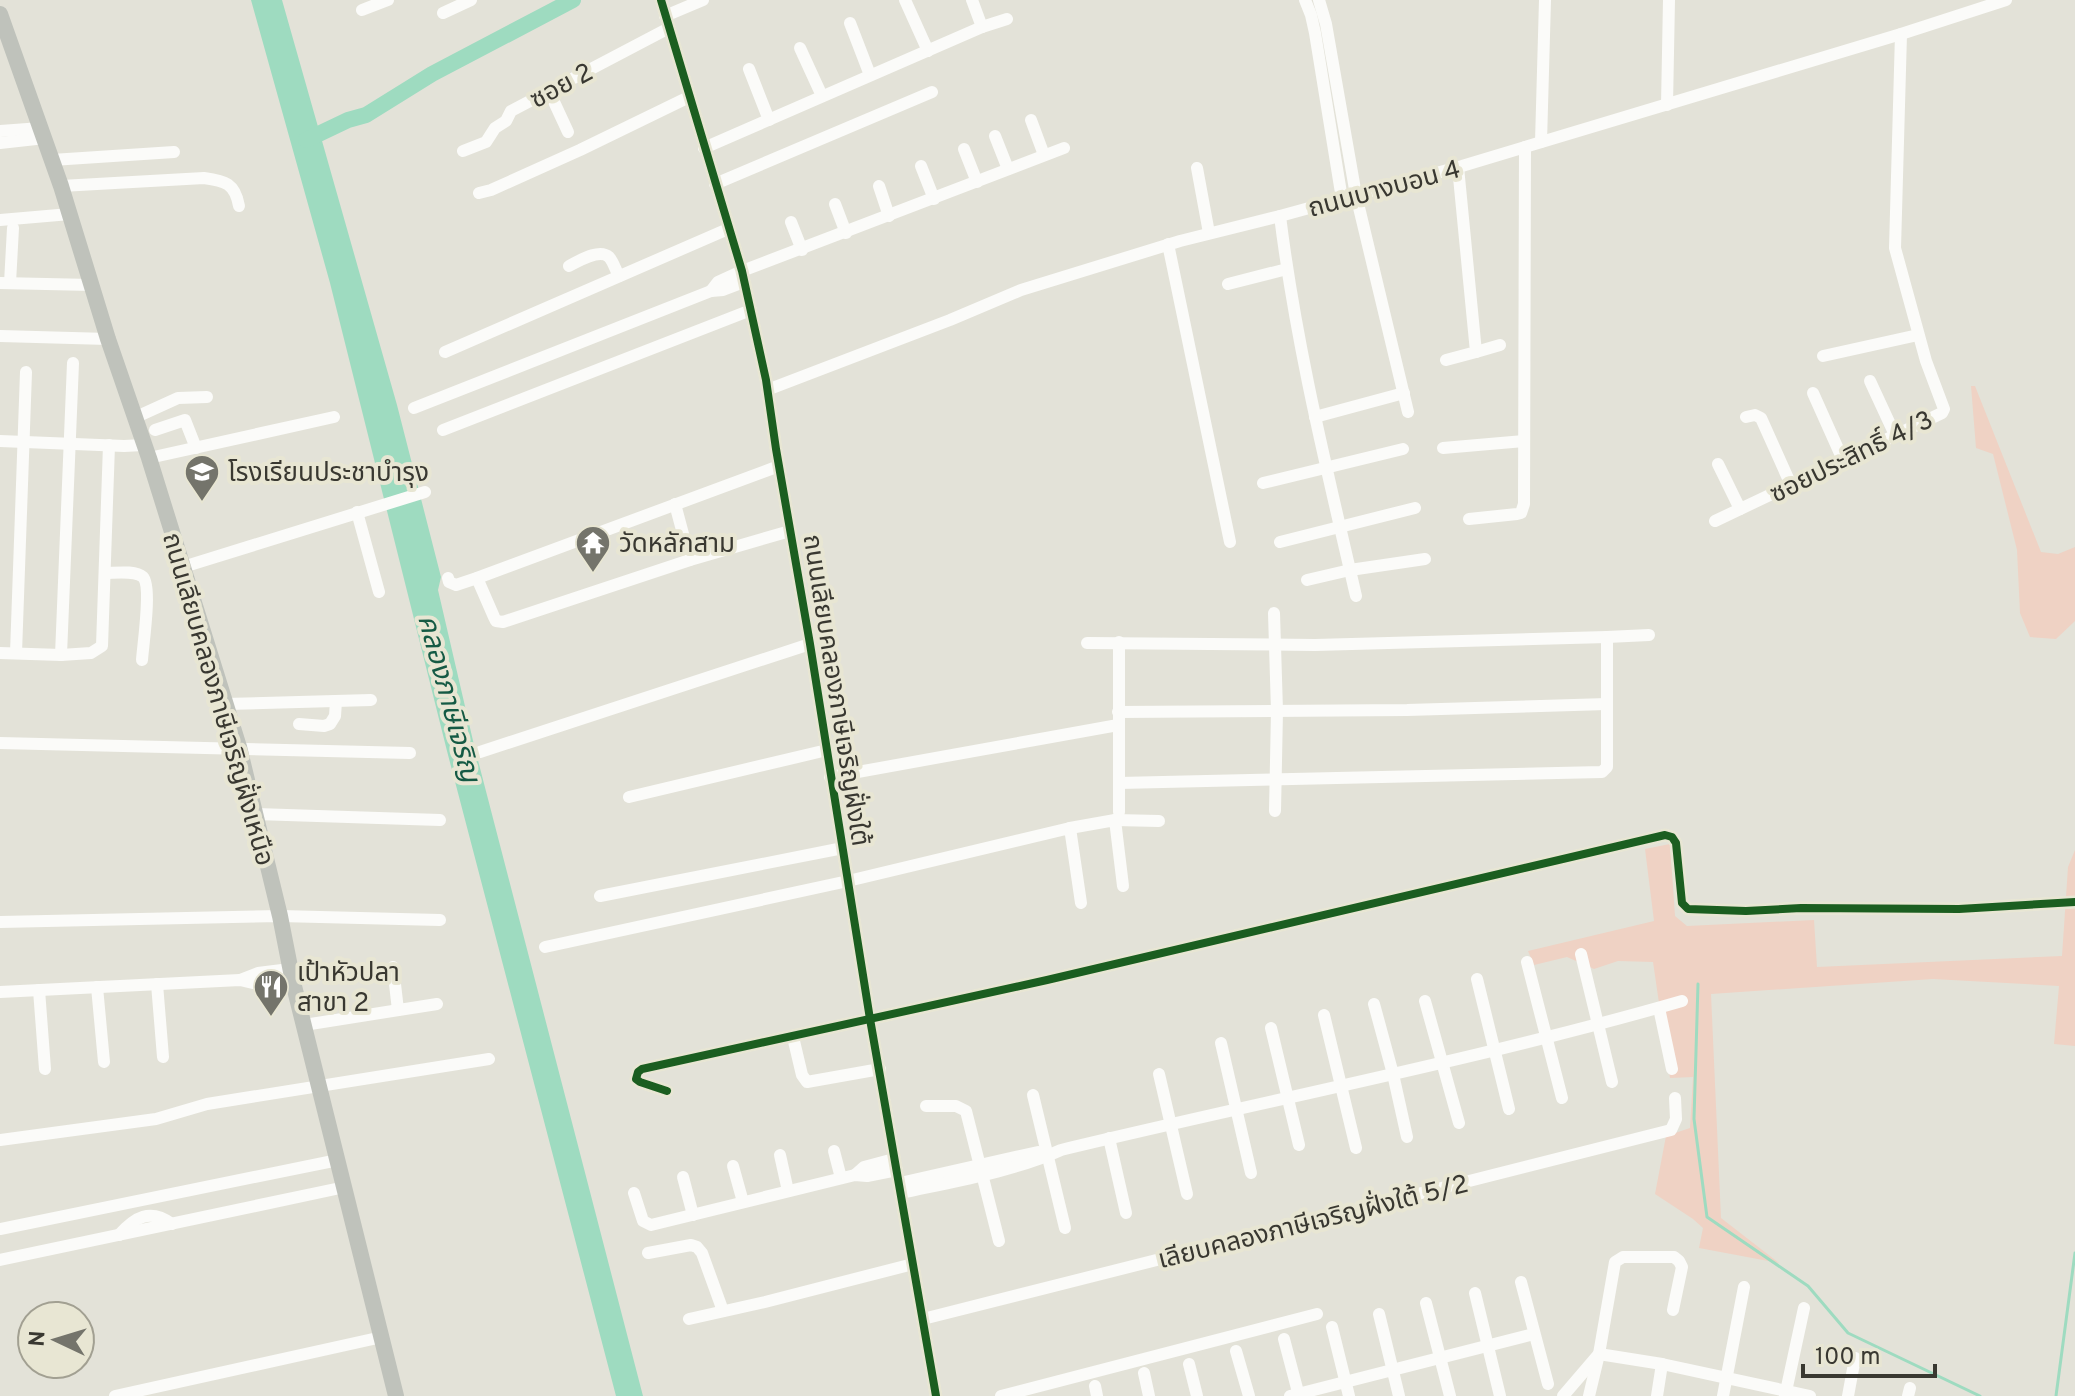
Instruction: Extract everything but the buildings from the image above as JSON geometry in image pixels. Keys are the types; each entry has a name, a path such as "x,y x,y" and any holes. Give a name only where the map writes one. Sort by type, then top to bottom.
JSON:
{"main road":[{"name":"ถนนเลียบคลองภาษีเจริญฝั่งเหนือ","path":"0,14 61,186 108,339 142,414 183,567 239,747 396,1396"}],"street":[{"path":"362,10 388,0"},
{"path":"443,13 471,0"},
{"name":"ถนนเลียบคลองภาษีเจริญฝั่งใต้","path":"661,0 743,277 767,390 870,1019 936,1396"},
{"name":"ซอย 2","path":"463,151 486,142 511,111 703,0"},
{"path":"905,0 928,51"},
{"path":"972,0 982,27"},
{"path":"1305,0 1315,33 1342,199"},
{"path":"1319,0 1326,24 1356,195 1408,412"},
{"path":"1541,142 1545,0"},
{"path":"1667,105 1669,0"},
{"name":"ถนนบางบอน 4","path":"767,390 1021,290 1168,244 1458,167 2006,0"},
{"path":"704,148 982,27 1007,19"},
{"path":"850,23 870,75"},
{"name":"ซอยประสิทธิ์ 4/3","path":"1715,521 1942,413 1944,409 1918,335 1894,241 1901,34"},
{"path":"800,48 822,96"},
{"path":"749,69 769,120"},
{"path":"549,91 568,132"},
{"path":"715,184 932,92"},
{"path":"479,193 580,150 689,97"},
{"path":"1031,120 1044,155"},
{"path":"0,131 43,133"},
{"path":"0,143 43,133"},
{"path":"995,136 1008,169"},
{"path":"1469,519 1521,513 1524,504 1525,147"},
{"path":"414,408 711,291 723,290 743,277 802,250 1064,148"},
{"path":"964,149 977,182"},
{"path":"52,160 174,152"},
{"path":"921,166 934,199"},
{"path":"1458,167 1476,352"},
{"path":"1197,168 1209,233"},
{"path":"61,186 204,178 226,182 237,196 239,206"},
{"path":"879,186 889,216"},
{"path":"835,204 846,233"},
{"path":"0,220 70,214"},
{"path":"1280,216 1315,417 1356,596"},
{"path":"791,222 802,250"},
{"path":"13,228 5,283 92,285"},
{"path":"445,352 728,229"},
{"path":"1168,244 1230,542"},
{"path":"569,266 596,254 604,254 609,257 619,276"},
{"path":"1228,284 1287,269"},
{"path":"443,430 751,310"},
{"path":"1823,356 1918,335"},
{"path":"0,336 108,339"},
{"path":"1446,360 1500,345"},
{"path":"61,655 73,363"},
{"path":"16,653 26,372"},
{"path":"1870,381 1895,435"},
{"path":"1315,417 1404,393"},
{"path":"1813,393 1843,460"},
{"path":"152,453 155,430 142,414 178,398 207,397"},
{"path":"178,398 196,448"},
{"path":"1746,417 1755,415 1761,418 1791,485"},
{"path":"0,441 109,445 152,453 196,448 334,417"},
{"path":"155,430 185,420"},
{"path":"1443,448 1524,441"},
{"path":"0,653 91,653 102,646 109,445"},
{"path":"1263,483 1403,449"},
{"path":"1718,464 1740,509"},
{"path":"448,578 456,585 477,578 779,466"},
{"path":"183,567 423,493"},
{"path":"675,504 690,560"},
{"path":"1280,542 1415,508"},
{"path":"357,512 379,592"},
{"path":"477,578 499,622 790,531"},
{"path":"1307,580 1425,559"},
{"path":"105,573 133,573 145,580 147,592 142,660"},
{"path":"1274,613 1277,711 1275,811"},
{"path":"1087,643 1275,644 1649,635"},
{"path":"1119,783 1602,772 1607,767 1607,637"},
{"path":"1119,642 1117,816 1123,886"},
{"path":"480,752 810,644"},
{"path":"225,704 371,700"},
{"path":"299,724 330,724 335,716 336,701"},
{"path":"830,777 1118,719 1277,711 1607,704"},
{"path":"0,743 410,753"},
{"path":"629,797 827,750"},
{"path":"256,814 440,820"},
{"path":"545,947 848,881 1117,816 1159,821"},
{"path":"1070,828 1081,903"},
{"path":"667,1091 640,1082 636,1079 638,1072 1665,835 1672,837 1676,843 1682,903 1688,909 1959,909 2075,902"},
{"path":"600,896 843,848"},
{"path":"0,922 280,916 440,920"},
{"path":"1581,954 1612,1082"},
{"path":"1527,962 1562,1098"},
{"path":"393,967 398,1010"},
{"path":"0,992 240,980 258,973 292,976"},
{"path":"1477,979 1509,1109"},
{"path":"157,984 163,1057"},
{"path":"97,987 104,1062"},
{"path":"39,990 45,1069"},
{"path":"1425,1001 1459,1123"},
{"path":"634,1193 643,1221 651,1225 855,1175 898,1176 981,1170 1109,1138 1341,1088 1597,1026 1682,1001"},
{"path":"304,1025 437,1004"},
{"path":"1374,1004 1407,1137"},
{"path":"1659,1008 1672,1069"},
{"path":"1324,1015 1356,1148"},
{"path":"1271,1028 1299,1145"},
{"path":"793,1037 802,1075 807,1082 880,1069"},
{"path":"1221,1043 1251,1173"},
{"path":"0,1140 156,1119 207,1104 489,1059"},
{"path":"1159,1074 1187,1194"},
{"path":"1033,1095 1065,1228"},
{"name":"เลียบคลองภาษีเจริญฝั่งใต้ 5/2","path":"923,1319 1671,1130 1676,1119 1675,1098"},
{"path":"926,1106 956,1106 966,1111 999,1241"},
{"path":"1109,1138 1126,1213"},
{"path":"834,1151 841,1178"},
{"path":"780,1155 788,1191"},
{"path":"0,1229 338,1160"},
{"path":"733,1166 743,1202"},
{"path":"683,1177 693,1215"},
{"path":"0,1260 345,1187"},
{"path":"648,1253 691,1245 697,1247 723,1311"},
{"path":"1589,1396 1615,1262 1623,1257 1674,1257 1679,1261 1682,1267 1673,1310"},
{"path":"689,1319 913,1264"},
{"path":"1521,1282 1548,1384"},
{"path":"1723,1396 1744,1287"},
{"path":"1475,1293 1500,1396"},
{"path":"1426,1303 1450,1396"},
{"path":"1786,1394 1804,1308"},
{"path":"1001,1396 1317,1314"},
{"path":"1379,1314 1399,1396"},
{"path":"1332,1327 1349,1396"},
{"path":"1284,1339 1296,1395 1534,1334"},
{"path":"115,1396 382,1337"},
{"path":"1236,1351 1249,1396"},
{"path":"1599,1354 1662,1364 1786,1394 1810,1396"},
{"path":"1563,1396 1599,1354"},
{"path":"1848,1396 1855,1358"},
{"path":"1189,1364 1197,1396"},
{"path":"1657,1396 1662,1364"},
{"path":"1144,1373 1149,1396"}],"shaded area":[{"path":"1971,386 1975,386 2041,552 2058,554 2075,547 2075,621 2056,639 2030,637 2020,613 2017,550 1993,454 1976,448"},
{"path":"1670,844 1675,916 1687,926 1814,920 1817,967 2062,956 2068,867 2075,850 2075,1046 2054,1044 2059,986 1933,979 1711,994 1721,1218 1779,1263 1699,1248 1703,1228 1655,1194 1666,1136 1690,1128 1693,1077 1670,1078 1653,962 1618,961 1594,969 1567,957 1534,965 1528,951 1654,921 1645,849"}],"water":[{"name":"คลองภาษีเจริญ","path":"251,0 282,0 397,405 441,577 438,590 474,745 643,1396 616,1396 447,751 330,283"}],"waterway":[{"path":"306,140 366,115 432,74 573,0"},
{"path":"1698,984 1694,1119 1707,1217 1808,1286 1848,1333 1980,1396"},
{"path":"2056,1396 2075,1253"}],"cycle path":[{"path":"661,0 742,271 766,380 870,1019 936,1396"},
{"path":"667,1091 640,1082 636,1079 638,1072 1665,835 1672,837 1676,843 1682,903 1688,909 1959,909 2075,902"}],"place":[{"name":"โรงเรียนประชาบำรุง","path":"202,503"},
{"name":"วัดหลักสาม","path":"593,574"},
{"name":"เป้าหัวปลา สาขา 2","path":"271,1018"}]}
